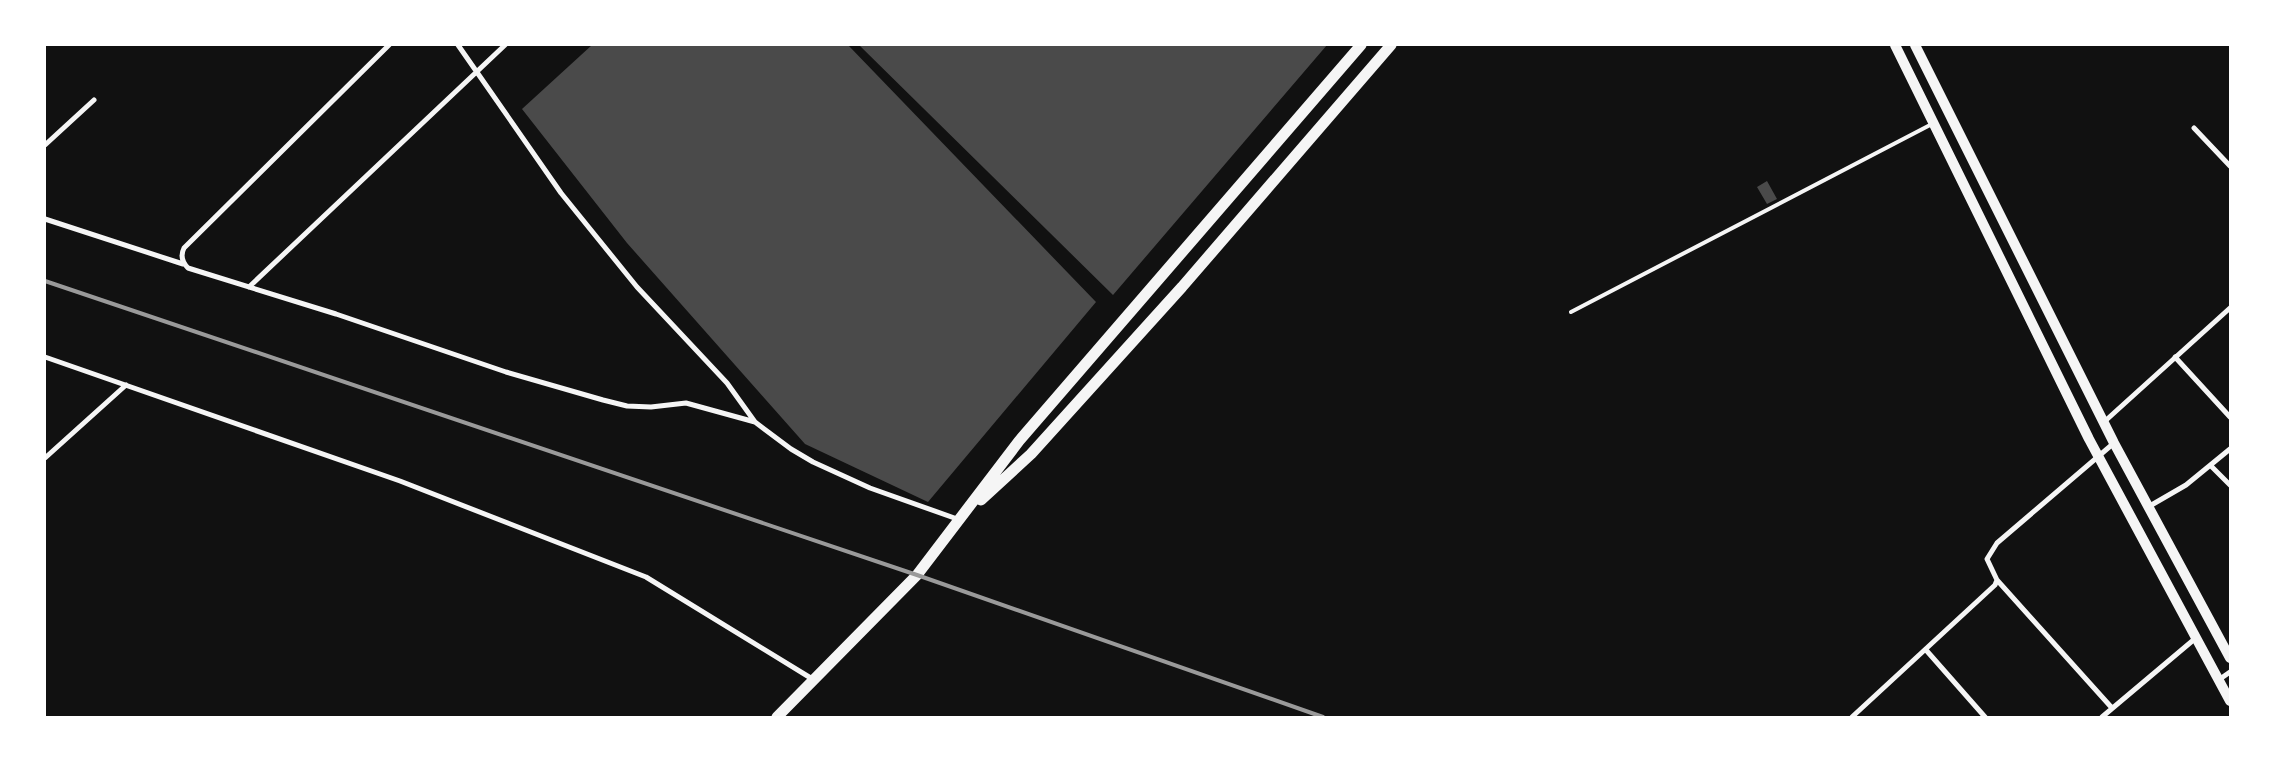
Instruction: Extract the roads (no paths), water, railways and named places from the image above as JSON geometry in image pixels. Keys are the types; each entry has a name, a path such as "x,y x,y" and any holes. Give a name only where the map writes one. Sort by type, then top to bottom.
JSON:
{"main road":[{"path":"777,717 917,576 1019,441 1360,45"},
{"path":"960,520 1038,446 1182,287 1391,45"},
{"path":"1895,45 2099,457 2230,700"},
{"path":"1916,45 2114,443 2230,658"}],"street":[{"path":"183,264 181,253 184,248 389,45"},
{"path":"458,45 561,193 637,286 728,383 755,422 791,449 813,462 870,488 960,520"},
{"path":"249,287 505,45"},
{"path":"45,145 94,100"},
{"path":"2194,128 2230,166"},
{"path":"45,219 506,372 602,400 627,406 651,407 686,403 755,422"},
{"path":"2104,422 2230,308"},
{"path":"45,357 400,481 646,577 814,680"},
{"path":"2174,357 2230,417"},
{"path":"45,458 126,385"},
{"path":"2112,708 1997,580 1987,559 1997,543 2114,443"},
{"path":"2148,508 2186,485 2212,466 2230,449"},
{"path":"2212,466 2230,485"},
{"path":"1852,717 1995,586 1997,580"},
{"path":"2102,717 2197,637"},
{"path":"1926,650 1982,716"},
{"path":"2220,679 2230,672"}],"lane":[{"path":"1571,312 1934,123"}],"railway":[{"path":"45,281 917,575 1323,717"}]}
